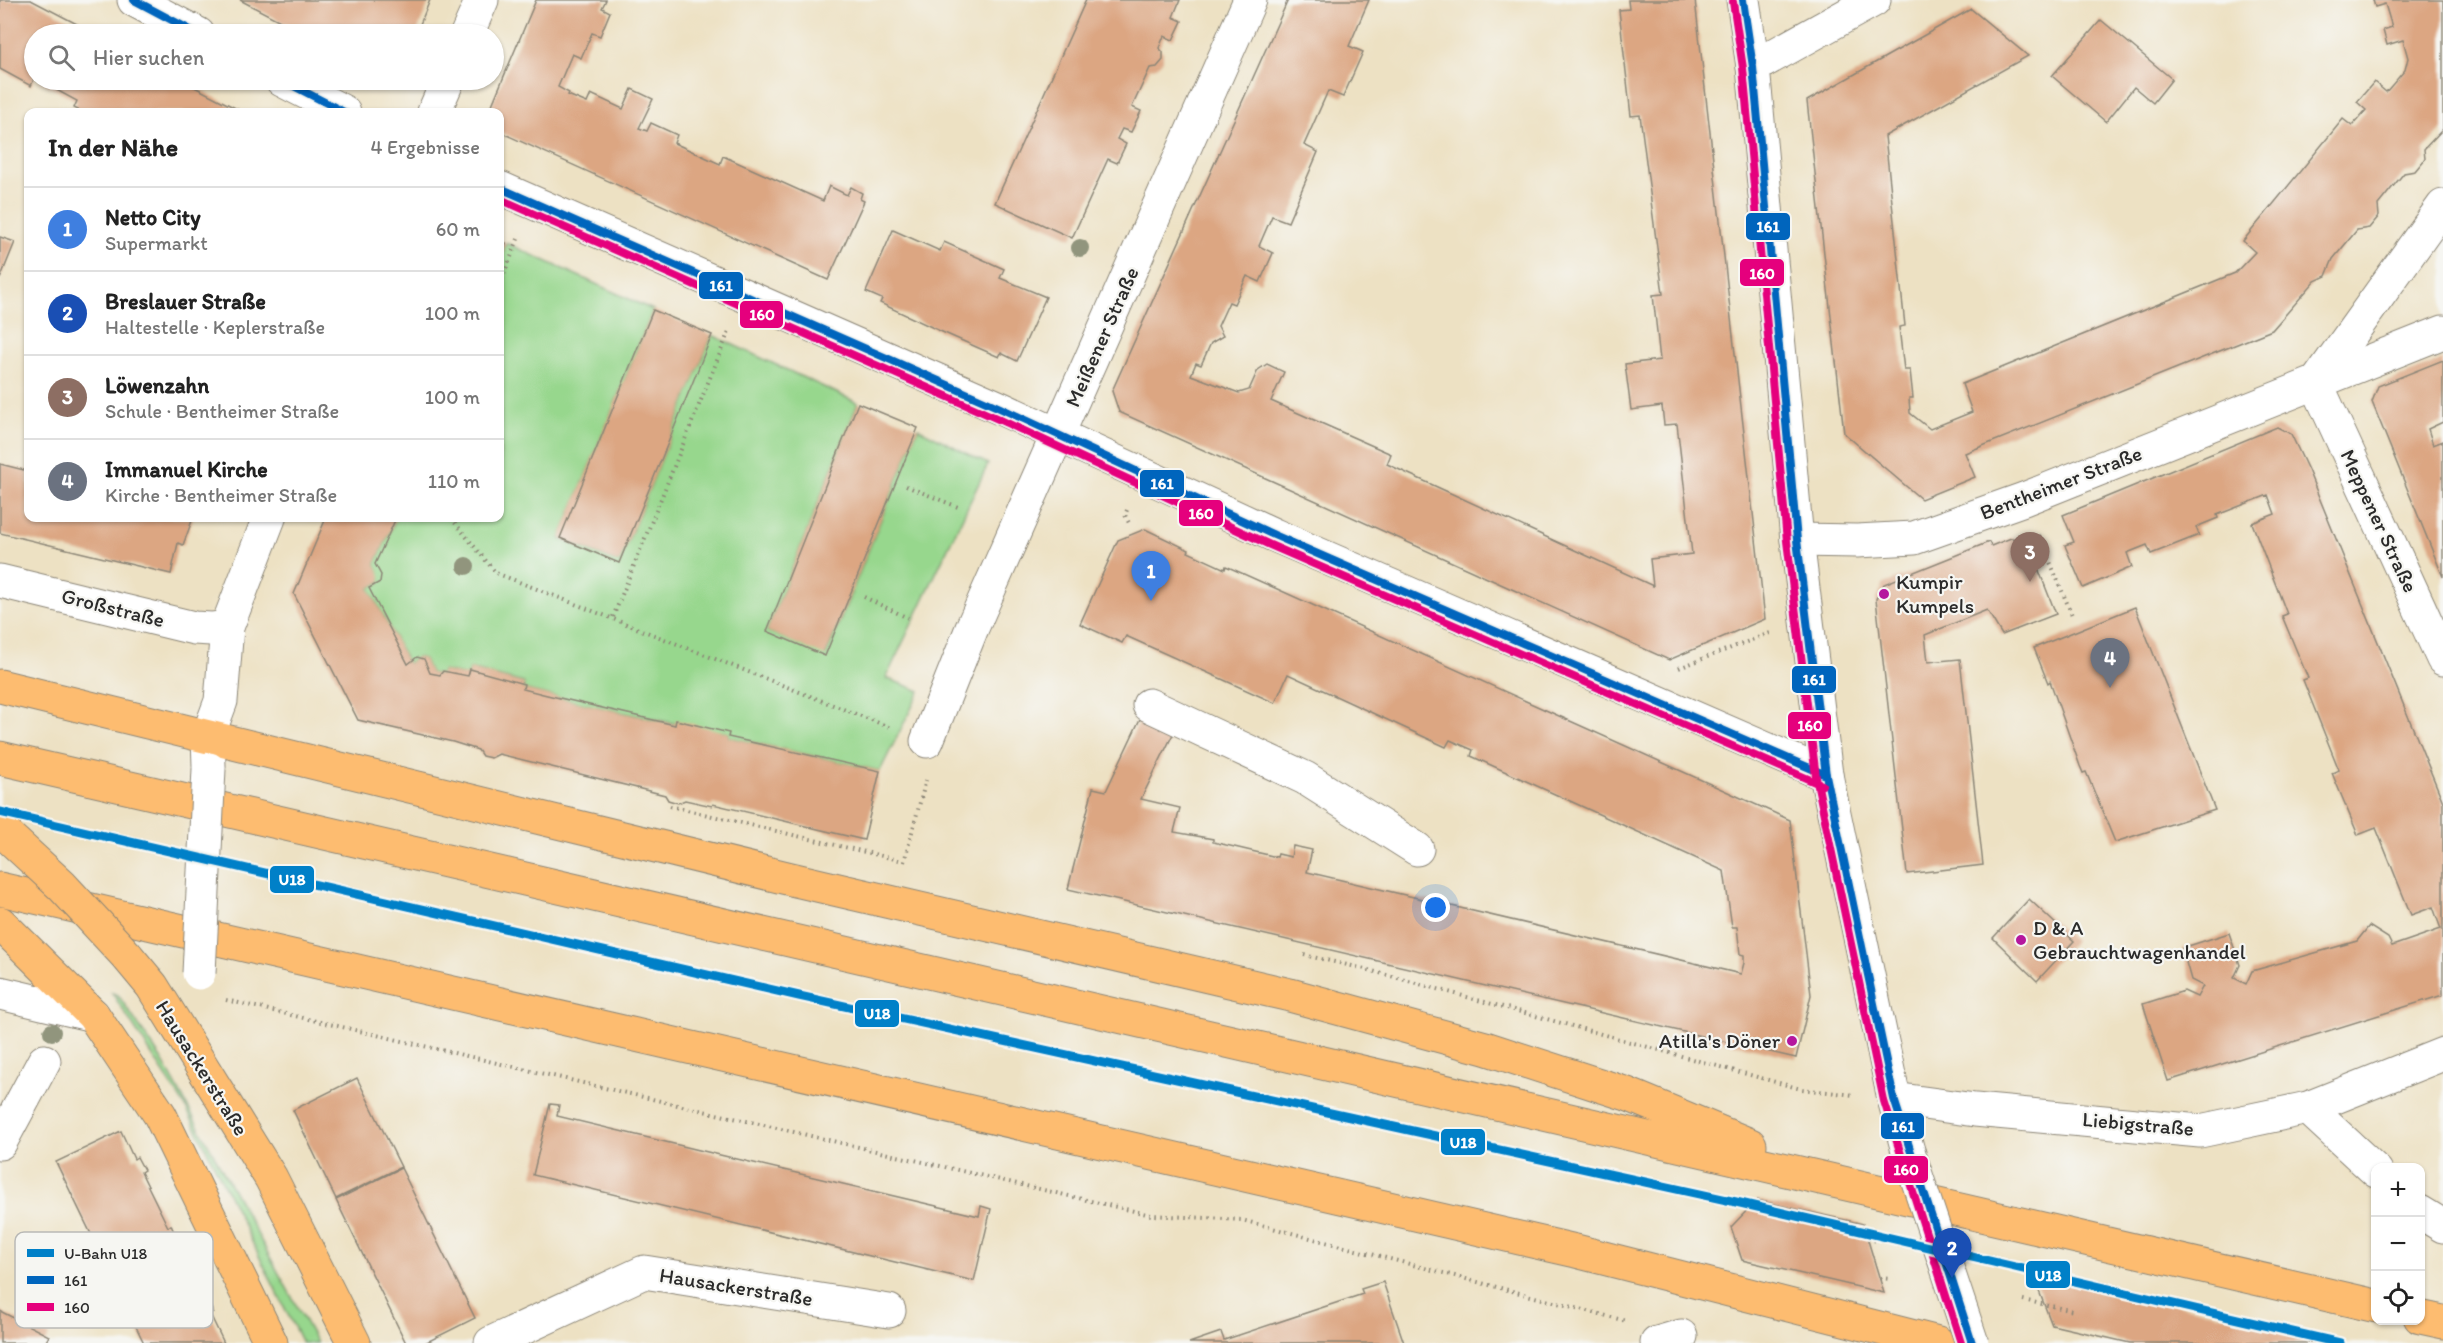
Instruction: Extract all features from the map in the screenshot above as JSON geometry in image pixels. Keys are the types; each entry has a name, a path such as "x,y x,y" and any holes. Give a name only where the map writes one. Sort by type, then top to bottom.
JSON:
{"main road":[{"path":"0,686 791,879 1290,995 1485,1048 1627,1094 1838,1182"},
{"path":"0,758 2371,1305"},
{"name":"Hausackerstraße","path":"0,829 62,886 152,986 271,1178 354,1343"},
{"path":"0,889 1576,1251 1938,1343"},
{"path":"2,925 93,1015 160,1115 271,1343"},
{"path":"2425,1318 2443,1322"}],"street":[{"path":"134,0 179,24"},
{"path":"471,24 482,0"},
{"name":"Meißener Straße","path":"927,741 972,628 1059,436 1250,0"},
{"path":"1743,0 1753,67 1797,540 1826,775 1894,1099 1908,1150 1972,1343"},
{"path":"1753,67 1874,0"},
{"path":"301,90 336,108"},
{"path":"436,108 444,90"},
{"path":"504,190 1059,436 1274,535 1826,775"},
{"path":"2316,382 2443,206"},
{"name":"Bentheimer Straße","path":"1797,540 1857,541 1914,538 2024,499 2443,332"},
{"name":"Meppener Straße","path":"2316,382 2443,659"},
{"path":"199,973 209,769 208,736 221,701 227,627 267,522"},
{"name":"Großstraße","path":"0,581 194,628 211,630 227,627"},
{"path":"1149,705 1305,778 1417,849"},
{"path":"0,993 93,1015"},
{"name":"Liebigstraße","path":"1894,1099 1975,1110 2200,1131 2308,1108 2443,1053"},
{"path":"0,1143 44,1061"},
{"path":"2308,1108 2371,1166"},
{"path":"2425,1215 2443,1226"},
{"name":"Hausackerstraße","path":"491,1343 644,1272 889,1311"}],"path":[{"path":"504,275 533,202"},
{"path":"613,617 743,295"},
{"path":"906,486 958,507"},
{"path":"2024,499 2072,615"},
{"path":"454,522 496,573 927,741"},
{"path":"864,597 908,618"},
{"path":"1627,688 1808,619"},
{"path":"904,862 925,784"},
{"path":"220,999 1151,1215 1242,1220 1669,1339"},
{"path":"1868,1239 1877,1241"},
{"path":"1880,1278 1890,1279"},
{"path":"2023,1300 2074,1311"}],"green space":[{"path":"506,243 653,310 560,539 619,563 712,335 858,403 767,631 826,655 918,428 988,464 886,678 920,691 880,771 728,737 729,733 625,713 523,689 524,683 470,669 468,676 443,671 440,675 430,673 424,659 417,657 408,664 369,588 380,582 380,575 375,564 394,522 504,522 504,249"},
{"path":"112,993 118,995 162,1060 317,1343 302,1343 185,1106"}],"building":[{"path":"0,0 31,0 77,24 24,24 24,82 0,69"},
{"path":"240,0 430,0 420,24 286,24"},
{"path":"536,0 606,0 602,8 610,12 600,36 592,33 581,58 572,54 558,87 569,93 568,95 587,103 591,94 623,109 632,89 653,99 639,128 647,131 651,123 677,135 674,143 720,164 723,156 823,201 829,186 847,195 851,187 862,193 860,199 864,201 828,280 504,134 504,108 491,108 498,90 504,90 504,76"},
{"path":"1086,0 1180,0 1173,17 1182,21 1173,40 1164,36 1159,48 1163,52 1163,60 1157,67 1150,68 1132,107 1141,111 1131,132 1122,129 1117,139 1126,144 1117,163 1108,159 1072,238 995,203"},
{"path":"1288,0 1369,0 1349,46 1363,52 1343,97 1328,91 1304,145 1318,152 1288,222 1272,216 1259,246 1273,253 1260,282 1247,276 1234,304 1229,302 1218,326 1223,336 1211,343 1201,365 1196,363 1191,375 1239,393 1249,390 1258,370 1267,364 1284,372 1271,401 1391,454 1387,464 1653,586 1650,559 1692,554 1677,424 1664,425 1662,406 1631,410 1625,364 1660,360 1653,295 1663,294 1640,115 1631,116 1619,10 1629,9 1628,0 1695,0 1765,619 1669,660 1119,412 1112,391"},
{"path":"2373,0 2443,0 2443,129 2424,149 2425,159 2415,171 2404,173 2378,205 2379,216 2369,228 2357,230 2333,259 2326,276 2315,281 2272,330 1965,453 1975,477 1921,499 1844,433 1807,101 1971,9 2028,56 1885,136 1905,326 1899,327 1904,370 1910,370 1913,398 1909,398 1910,413 1930,429 1972,412 1962,384 2235,273 2255,252 2243,241 2343,119 2352,126 2366,110 2357,102 2374,82 2386,92 2405,70 2408,58 2403,40 2387,45 2383,30 2392,27 2385,4 2375,7"},
{"path":"2101,20 2172,79 2153,103 2134,87 2106,122 2052,76"},
{"path":"57,90 200,90 235,108 74,108 77,101"},
{"path":"893,230 940,251 944,242 1004,269 1000,278 1046,297 1017,361 1001,353 999,357 940,331 880,303 882,299 866,292"},
{"path":"0,237 15,242 0,279"},
{"path":"653,310 712,335 619,563 560,538"},
{"path":"2443,360 2443,422 2428,429 2433,445 2443,441 2443,577 2372,402 2378,386"},
{"path":"858,403 918,428 825,656 767,631"},
{"path":"2277,427 2291,434 2308,470 2443,802 2443,995 2168,1081 2143,1004 2184,991 2197,997 2203,986 2191,980 2182,948 2229,933 2240,965 2234,978 2246,984 2252,971 2357,941 2369,926 2388,938 2392,946 2441,929 2433,907 2411,915 2376,828 2358,835 2332,773 2339,770 2303,680 2308,678 2282,616 2287,614 2252,523 2275,514 2268,495 2217,515 2218,518 2196,527 2199,535 2151,554 2147,545 2127,553 2132,567 2083,588 2065,545 2074,542 2063,515"},
{"path":"0,464 24,470 24,522 192,522 183,545 178,543 171,574 0,533"},
{"path":"324,522 394,522 375,564 381,575 380,582 369,588 408,664 417,657 424,659 430,673 440,675 443,671 468,676 470,669 524,684 523,689 547,695 675,725 676,720 729,733 728,737 880,771 864,840 713,804 712,806 685,800 678,803 668,800 665,795 499,754 491,758 482,756 478,750 453,742 358,720 294,594"},
{"path":"1145,529 1225,569 1226,566 1790,820 1811,995 1796,1058 1068,889 1093,788 1106,791 1140,719 1173,734 1141,799 1180,808 1174,832 1213,839 1213,842 1277,857 1278,854 1291,857 1293,846 1312,850 1307,872 1741,974 1744,963 1744,955 1740,954 1737,927 1732,927 1724,871 1471,756 1473,750 1450,740 1446,747 1288,674 1275,703 1126,636 1122,643 1080,624 1118,540"},
{"path":"2011,538 2016,539 2025,562 2034,558 2056,614 2002,635 1987,610 1925,635 1928,662 1960,659 1983,865 1907,874 1876,599 1884,584 1989,542 1991,546"},
{"path":"2135,607 2215,810 2115,842 2086,772 2083,773 2080,766 2050,681 2048,683 2034,648"},
{"name":"D & A Gebrauchtwagenhandel","path":"2029,899 2074,941 2037,981 1993,938"},
{"path":"357,1078 401,1167 336,1199 293,1110"},
{"path":"550,1104 559,1105 557,1116 720,1155 979,1216 981,1206 991,1209 974,1281 533,1175"},
{"path":"121,1131 134,1159 137,1157 144,1170 141,1172 168,1227 171,1225 174,1232 90,1232 56,1162"},
{"path":"401,1168 475,1318 425,1343 406,1343 336,1200"},
{"path":"1757,1200 1863,1224 1884,1293 1742,1260 1731,1227"},
{"path":"2031,1270 2338,1343 2130,1343 2052,1325"},
{"path":"1383,1282 1404,1343 1189,1343 1221,1332 1224,1340 1363,1294 1361,1289"},
{"path":"0,1311 15,1319 15,1328 33,1328 49,1336 45,1343 0,1343"},
{"path":"213,1320 224,1343 144,1343 137,1328 213,1328"}],"metro line":[{"name":"U18","path":"0,812 799,996 1736,1202 2340,1343"}],"transit line":[{"name":"161","path":"134,0 179,24"},
{"name":"161","path":"1743,0 1753,67 1797,540 1826,775 1894,1099 1972,1343"},
{"name":"160","path":"1733,2 1743,68 1787,541 1816,777 1884,1101 1961,1343"},
{"name":"161","path":"301,90 336,108"},
{"name":"161","path":"504,190 1000,408 1274,535 1826,775"},
{"name":"160","path":"504,201 996,418 1270,545 1822,785"}],"place":[{"name":"Löwenzahn","path":"2030,582"},
{"name":"Kumpir Kumpels","path":"1884,594"},
{"name":"Netto City","path":"1151,601"},
{"name":"Immanuel Kirche","path":"2110,688"},
{"name":"D & A Gebrauchtwagenhandel","path":"2021,940"},
{"name":"Atilla's Döner","path":"1792,1041"},
{"name":"Breslauer Straße","path":"1952,1278"}]}
